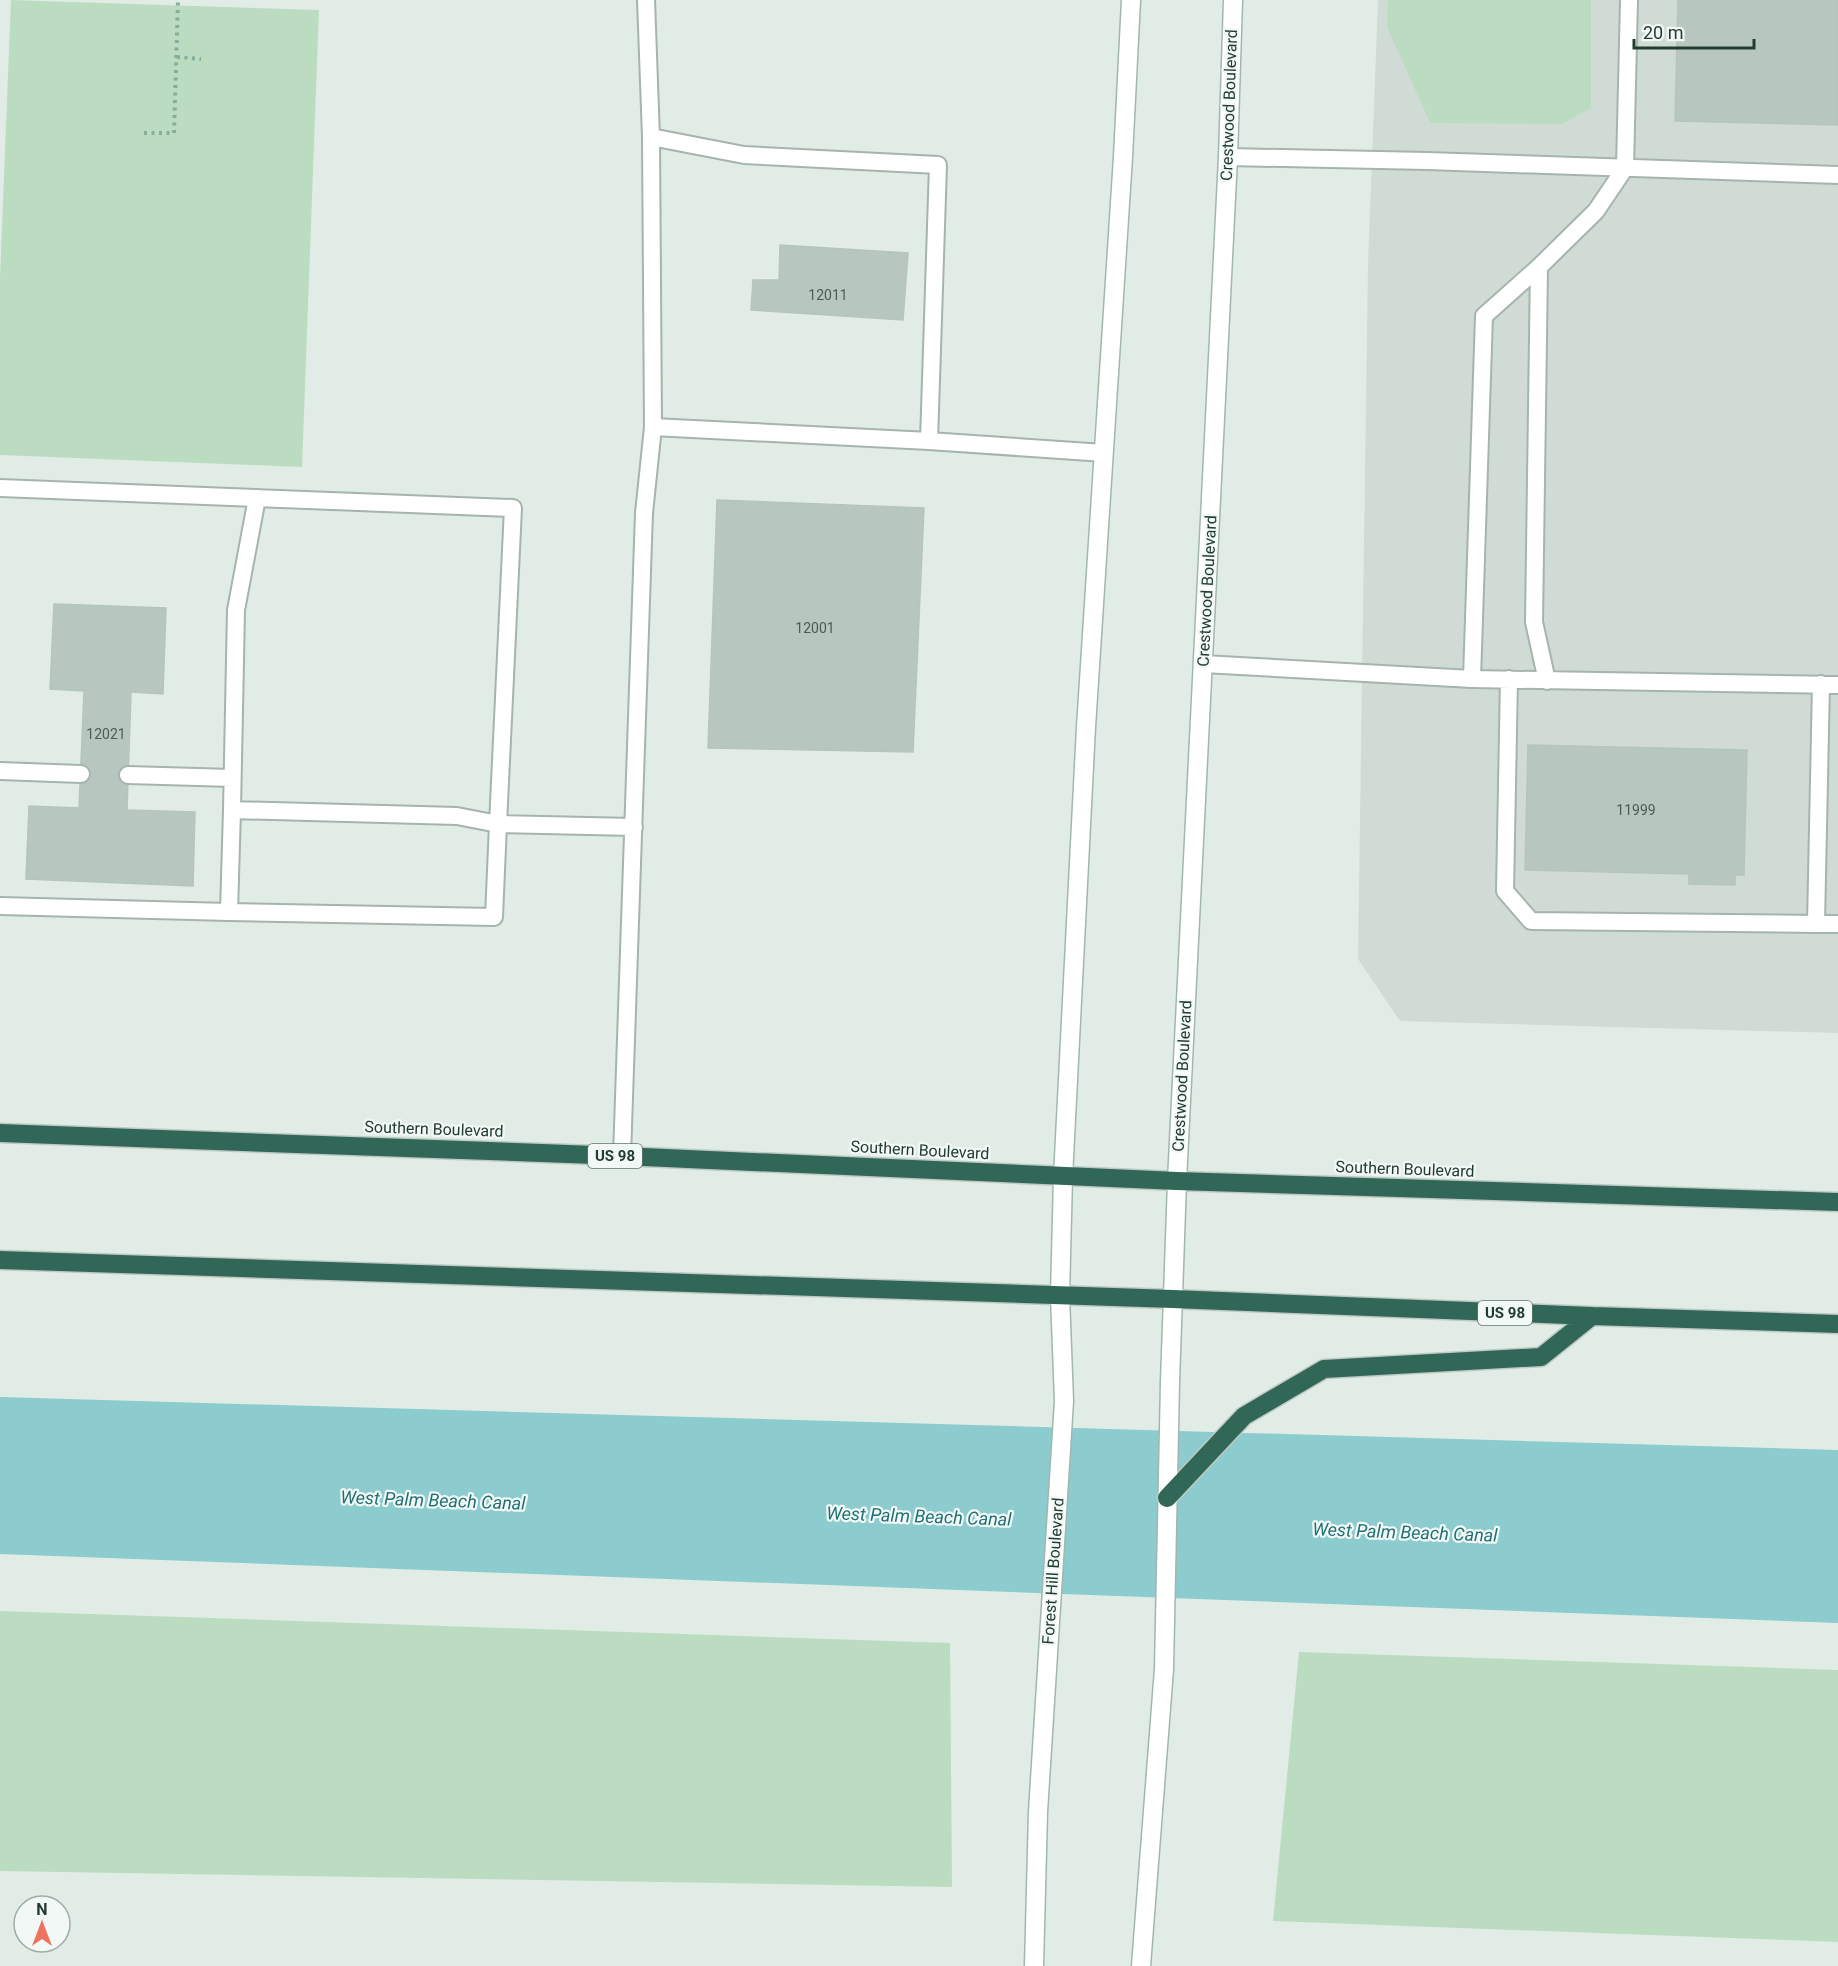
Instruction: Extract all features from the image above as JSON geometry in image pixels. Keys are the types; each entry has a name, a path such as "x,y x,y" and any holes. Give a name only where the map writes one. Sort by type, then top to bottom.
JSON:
{"highway":[{"name":"Southern Boulevard","path":"0,1133 622,1156 1177,1181 1838,1202"},
{"name":"US 98","path":"0,1260 1173,1299 1838,1324"},
{"path":"1167,1498 1244,1416 1324,1369 1541,1357 1592,1316"}],"main road":[{"path":"1063,1176 1086,728 1131,0"},
{"name":"Crestwood Boulevard","path":"1177,1181 1228,157 1233,0"},
{"name":"Forest Hill Boulevard","path":"1034,1966 1038,1812 1064,1401 1059,1296 1063,1176"},
{"path":"1141,1966 1164,1669 1177,1181"}],"lane":[{"path":"622,1156 644,513 653,428 651,137 646,0"},
{"path":"1472,679 1484,316 1539,267 1596,211 1625,168 1629,0"},
{"path":"651,137 744,155 938,165 929,441"},
{"path":"1228,157 1427,160 1838,175"},
{"path":"1539,267 1534,621 1547,681"},
{"path":"653,428 929,441 1104,453"},
{"path":"0,488 513,508 494,917 0,906"},
{"path":"229,912 236,610 258,498"},
{"path":"1203,664 1472,679 1829,685 1816,924"},
{"path":"1509,679 1504,891 1531,921 1838,924"},
{"path":"0,771 81,774"},
{"path":"128,775 232,778"},
{"path":"232,810 457,816 498,824 633,827"}],"path":[{"path":"144,133 174,133 178,0"},
{"path":"177,57 201,58"}],"shaded area":[{"path":"1378,0 1838,0 1838,1033 1400,1021 1358,959 1368,265"}],"green space":[{"path":"11,0 319,10 302,467 0,455 0,278"},
{"path":"1388,0 1591,0 1591,108 1563,124 1430,123 1387,27"},
{"path":"0,1611 950,1643 952,1887 0,1871"},
{"path":"1299,1652 1838,1670 1838,1942 1273,1921"}],"water":[{"name":"West Palm Beach Canal","path":"0,1397 1838,1450 1838,1623 0,1554"}],"building":[{"path":"1678,0 1838,0 1838,125 1675,121"},
{"path":"780,245 908,253 903,320 751,310 753,280 779,280"},
{"path":"717,500 924,508 913,752 708,748"},
{"path":"54,604 166,608 163,694 131,692 127,810 195,812 193,886 26,879 29,806 79,808 84,691 50,689"},
{"path":"1528,745 1747,750 1744,875 1735,875 1735,885 1689,884 1689,874 1525,870"}]}
